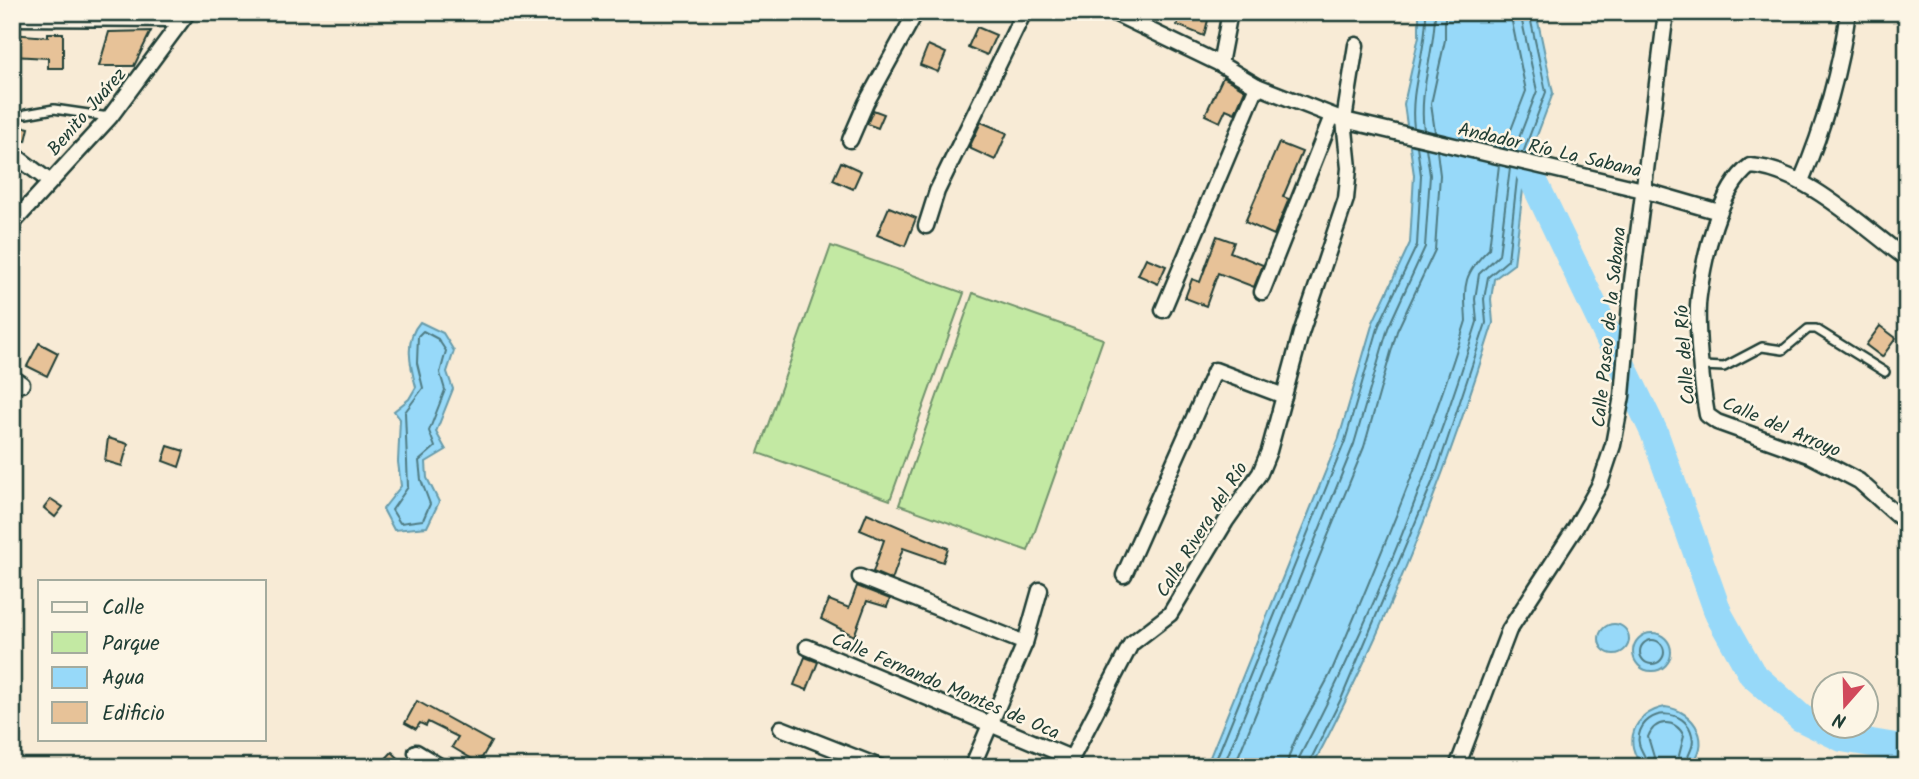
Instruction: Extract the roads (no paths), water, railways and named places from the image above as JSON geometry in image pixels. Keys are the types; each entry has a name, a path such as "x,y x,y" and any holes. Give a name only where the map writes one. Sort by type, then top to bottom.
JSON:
{"street":[{"path":"850,141 866,103 916,12"},
{"path":"926,226 937,191 1024,12"},
{"name":"Andador Río La Sabana","path":"1112,12 1220,64 1257,86 1338,118 1643,190 1719,212"},
{"path":"1220,64 1230,12"},
{"name":"Calle Paseo de la Sabana","path":"1457,767 1509,630 1576,527 1600,484 1613,445 1622,396 1632,281 1666,12"},
{"path":"1848,12 1834,85 1818,143 1801,181 1907,259"},
{"path":"12,18 185,16"},
{"name":"Benito Juárez","path":"12,224 18,206 49,180 110,117 185,16"},
{"path":"1262,292 1338,118 1356,45"},
{"path":"1163,310 1257,86"},
{"name":"Calle Rivera del Río","path":"1069,762 1131,644 1171,614 1226,521 1260,473 1301,334 1346,199 1349,168 1338,118"},
{"path":"12,153 49,180"},
{"name":"Calle del Río","path":"1707,415 1699,296 1719,212 1737,176 1750,166 1767,167 1801,181"},
{"path":"1124,575 1215,370 1284,396"},
{"name":"Calle del Arroyo","path":"1707,415 1717,422 1811,456 1859,481 1907,524"},
{"path":"860,577 1025,643"},
{"path":"972,767 1025,643 1040,590"},
{"name":"Calle Fernando Montes de Oca","path":"807,647 990,725 1069,762"},
{"path":"781,728 880,767"},
{"path":"416,752 441,767"}],"lane":[{"path":"26,114 54,108 110,117"},
{"path":"1702,366 1724,367 1762,347 1783,350 1808,329 1826,332 1885,372"}],"water":[{"path":"1419,12 1536,12 1553,93 1526,165 1514,264 1494,279 1491,299 1493,323 1435,493 1390,605 1312,767 1206,767 1339,438 1373,322 1410,243 1414,175 1404,104 1419,36"},
{"path":"420,322 443,333 454,351 447,372 453,389 436,432 446,450 426,462 427,478 439,502 427,527 394,530 383,509 401,486 398,462 400,419 394,411 409,399 416,387 410,362 410,345"},
{"path":"1614,624 1625,628 1629,639 1625,650 1614,654 1603,650 1599,639 1603,628"},
{"path":"1652,633 1665,639 1671,652 1665,665 1652,671 1639,665 1633,652 1639,639"},
{"path":"1665,707 1685,714 1698,730 1700,748 1688,767 1644,767 1633,748 1634,730 1639,722 1654,710"}],"waterway":[{"path":"1526,165 1654,432 1719,615 1752,674 1801,718 1842,738 1907,749"}]}
